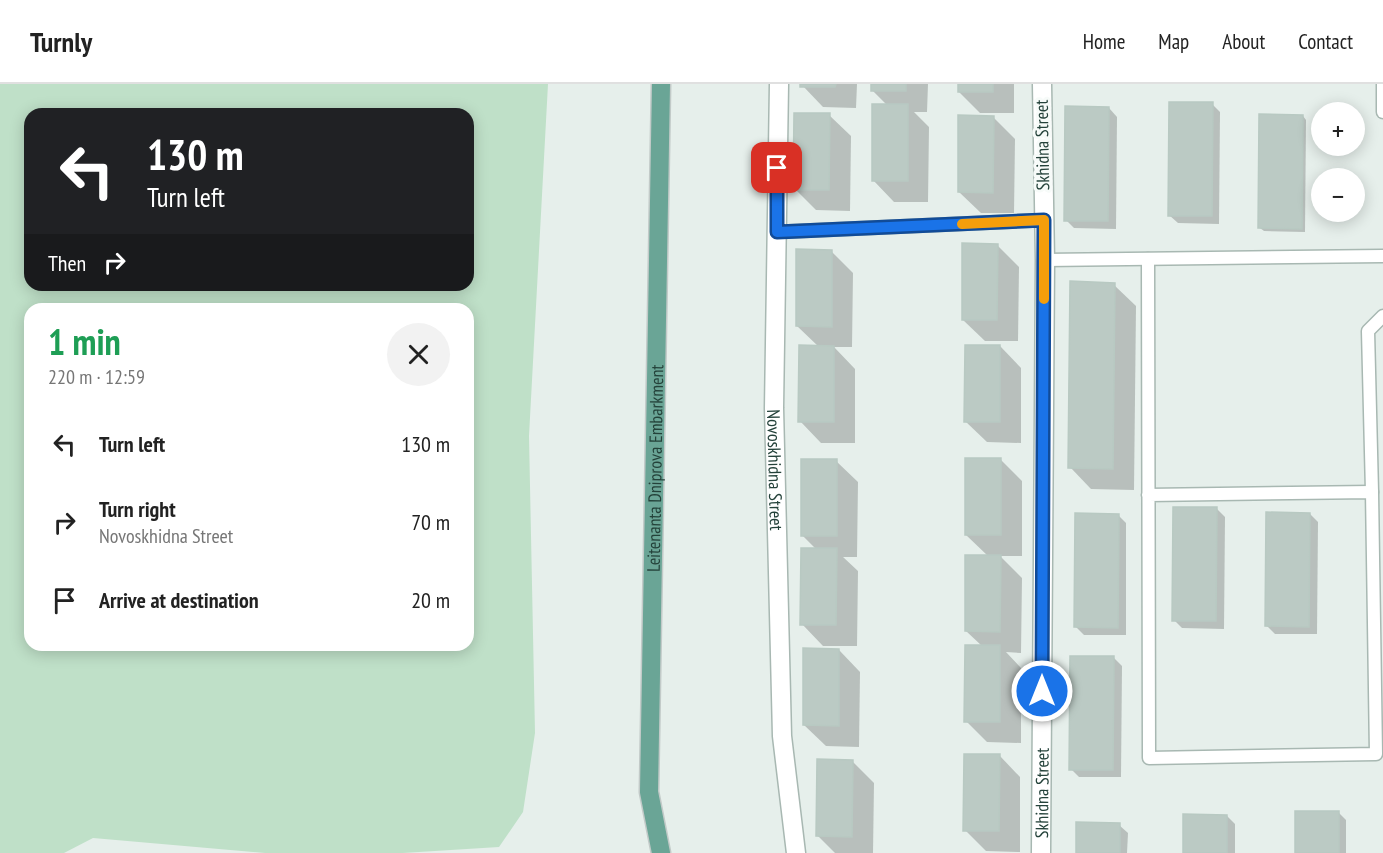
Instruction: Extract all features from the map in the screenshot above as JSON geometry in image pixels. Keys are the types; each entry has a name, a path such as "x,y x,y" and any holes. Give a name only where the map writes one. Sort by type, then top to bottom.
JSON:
{"main road":[{"name":"Leitenanta Dniprova Embarkment","path":"661,84 649,792 661,853"}],"street":[{"name":"Novoskhidna Street","path":"779,84 774,408 782,736 796,853"},
{"name":"Skhidna Street","path":"1041,853 1045,260 1042,84"}],"lane":[{"path":"1383,84 1383,112"},
{"path":"777,232 1044,220"},
{"path":"1045,260 1383,256"},
{"path":"1148,259 1149,758 1376,754 1368,331 1383,316"},
{"path":"1149,495 1371,492"}],"green space":[{"path":"0,84 548,84 529,436 535,733 523,812 499,847 403,853 265,853 93,838 64,853 0,853"}],"building":[{"path":"800,84 836,84 835,87 800,87"},
{"path":"871,84 906,84 906,91 871,91"},
{"path":"958,84 993,84 993,92 958,92"},
{"path":"1169,102 1213,102 1212,216 1168,216"},
{"path":"872,104 908,104 908,181 872,181"},
{"path":"1065,106 1109,107 1108,221 1064,221"},
{"path":"794,113 830,113 829,190 793,190"},
{"path":"1259,114 1303,115 1302,229 1258,228"},
{"path":"958,115 994,116 993,193 958,192"},
{"path":"962,243 998,244 997,320 962,320"},
{"path":"796,249 832,250 832,327 796,326"},
{"path":"1070,281 1115,283 1113,469 1068,468"},
{"path":"799,345 834,346 834,422 798,422"},
{"path":"965,345 1000,345 1000,422 964,422"},
{"path":"965,458 1001,458 1001,535 965,535"},
{"path":"801,459 837,459 837,536 801,536"},
{"path":"1173,507 1217,507 1216,621 1172,621"},
{"path":"1266,512 1310,513 1309,627 1265,626"},
{"path":"1075,513 1119,514 1118,628 1074,627"},
{"path":"801,548 837,548 836,625 800,625"},
{"path":"965,555 1001,555 1000,632 965,631"},
{"path":"965,645 1000,645 1000,722 964,722"},
{"path":"803,648 839,649 839,726 803,725"},
{"path":"1070,656 1114,656 1113,770 1069,770"},
{"path":"964,754 1000,754 999,831 963,831"},
{"path":"817,759 853,760 852,837 816,836"},
{"path":"1295,811 1339,811 1339,853 1295,853"},
{"path":"1183,814 1227,815 1227,853 1183,853"},
{"path":"1076,822 1120,823 1120,853 1076,853"}],"slow traffic":[{"path":"962,224 1044,220 1044,299"}],"route":[{"path":"777,168 777,232 1044,220 1042,691"}]}
